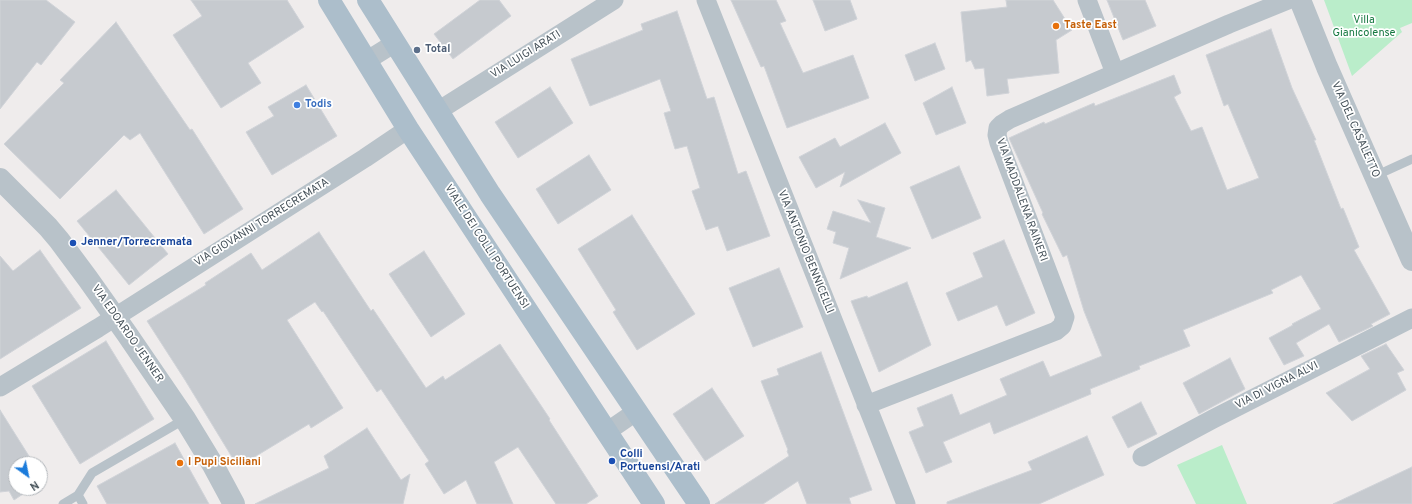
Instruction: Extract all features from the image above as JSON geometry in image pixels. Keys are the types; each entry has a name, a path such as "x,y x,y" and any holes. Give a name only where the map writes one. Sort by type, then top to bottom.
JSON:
{"main road":[{"name":"VIALE DEI COLLI PORTUENSI","path":"329,0 408,129 608,431 654,504"},
{"path":"368,0 490,194 699,504"}],"street":[{"name":"VIA LUIGI ARATI","path":"438,111 614,0"},
{"name":"VIA ANTONIO BENNICELLI","path":"706,0 906,504"},
{"path":"1087,0 1116,73"},
{"name":"VIA MADDALENA RAINERI","path":"866,405 1056,331 1062,326 1065,317 999,142 997,135 998,128 1002,124 1010,118 1116,73 1257,6 1288,0"},
{"name":"VIA DEL CASALETTO","path":"1300,0 1327,67 1412,260"},
{"path":"366,61 395,43"},
{"name":"VIA GIOVANNI TORRECREMATA","path":"0,387 115,317 408,129"},
{"name":"VIA EDOARDO JENNER","path":"0,179 59,240 115,317 185,418 234,504"},
{"name":"VIA DI VIGNA ALVI","path":"1142,457 1213,419 1412,318"},
{"path":"608,431 637,411"}],"lane":[{"path":"1375,176 1412,159"},
{"path":"63,504 78,495 92,473 185,418"},
{"path":"78,495 83,504"}],"green space":[{"name":"Villa Gianicolense","path":"1324,0 1412,0 1412,23 1400,28 1402,32 1352,76"},
{"path":"1222,445 1247,504 1196,504 1177,465"}],"building":[{"path":"0,0 46,0 75,22 41,65 37,62 0,109"},
{"path":"191,0 287,0 304,27 248,63 261,83 221,108 173,35 202,16"},
{"path":"480,0 499,0 511,16 453,59 434,34"},
{"path":"731,0 776,0 786,21 780,23 803,73 853,55 869,98 787,128 764,66 761,67"},
{"path":"813,0 850,0 857,19 825,31"},
{"path":"1006,0 1053,0 1072,30 1056,40 1059,73 1007,79 1009,93 987,96 984,68 975,69 971,60 966,62 961,12 1007,7"},
{"path":"1107,0 1145,0 1156,26 1123,40"},
{"path":"677,11 707,99 714,97 738,174 746,171 770,236 727,251 718,226 706,230 692,191 700,188 687,146 675,149 664,113 671,111 660,79 590,106 571,59 643,30 641,24"},
{"path":"116,22 190,130 192,129 243,209 204,234 140,133 130,140 124,135 60,199 4,144 64,83 60,80"},
{"path":"1271,29 1292,88 1316,140 1314,140 1341,209 1343,208 1359,247 1354,250 1390,314 1371,324 1373,326 1339,342 1329,324 1296,343 1304,356 1284,365 1269,338 1321,309 1301,275 1271,290 1273,293 1183,330 1190,346 1139,366 1140,369 1090,389 1091,394 994,434 990,422 943,442 952,462 926,473 909,432 924,426 917,408 952,394 960,415 1007,395 1000,379 1043,361 1050,377 1102,356 1084,311 1067,255 1063,257 1042,214 1043,213 1009,138 1044,122 1045,124 1094,103 1095,106 1174,75 1181,93 1174,97 1191,131 1202,127 1227,190 1259,178 1228,104 1224,106 1206,55"},
{"path":"935,43 945,69 915,81 905,55"},
{"path":"306,85 337,136 272,175 246,132 274,116 268,107"},
{"path":"550,87 573,123 518,158 495,122"},
{"path":"952,87 966,123 936,135 923,103"},
{"path":"885,123 901,153 840,187 845,172 816,188 799,157 835,138 840,147"},
{"path":"589,155 611,190 558,224 536,189"},
{"path":"959,166 981,218 932,239 910,187"},
{"path":"116,190 168,254 129,285 77,221"},
{"path":"858,200 885,208 876,237 911,248 840,279 849,248 833,243 836,232 827,229 833,211 871,223"},
{"path":"632,215 695,314 637,350 613,312 616,310 578,249"},
{"path":"319,232 371,311 373,309 426,388 443,376 445,380 500,344 550,419 549,420 598,496 586,504 556,504 518,447 494,462 513,504 477,504 466,480 444,494 425,464 429,461 381,389 377,392 323,311 322,312 315,302 287,320 343,408 311,428 309,424 238,467 147,321 206,285 205,283 251,253 262,270"},
{"path":"1004,240 1035,313 1006,326 997,305 958,321 946,293 983,277 973,253"},
{"path":"40,250 81,308 0,359 0,256 13,271"},
{"path":"424,251 465,314 431,337 389,274"},
{"path":"779,268 803,327 753,347 729,288"},
{"path":"907,282 931,345 879,372 851,301 867,296 868,298"},
{"path":"106,341 154,419 80,464 32,386"},
{"path":"1386,344 1404,370 1397,373 1406,390 1352,421 1326,393 1370,369 1361,356"},
{"path":"821,352 872,490 849,498 851,504 807,504 798,481 763,504 715,504 789,456 761,381 779,375 777,369"},
{"path":"1230,358 1245,389 1199,414 1183,383"},
{"path":"712,388 744,436 705,461 673,414"},
{"path":"1141,402 1157,434 1128,448 1112,417"},
{"path":"0,410 29,456 8,456 8,491 0,492"},
{"path":"367,428 401,480 410,474 403,504 255,504 329,468 324,456"},
{"path":"1087,436 1104,475 1039,504 947,504 947,502 1032,470 1028,462"},
{"path":"175,443 209,504 107,504 97,486"},
{"path":"1412,467 1412,504 1333,504"},
{"path":"12,496 20,496 14,500"}],"place":[{"name":"Taste East","path":"1056,26"},
{"name":"Total","path":"417,50"},
{"name":"Todis","path":"297,105"},
{"name":"Jenner/Torrecremata","path":"73,243"},
{"name":"Colli Portuensi/Arati","path":"612,461"},
{"name":"I Pupi Siciliani","path":"180,463"}]}
